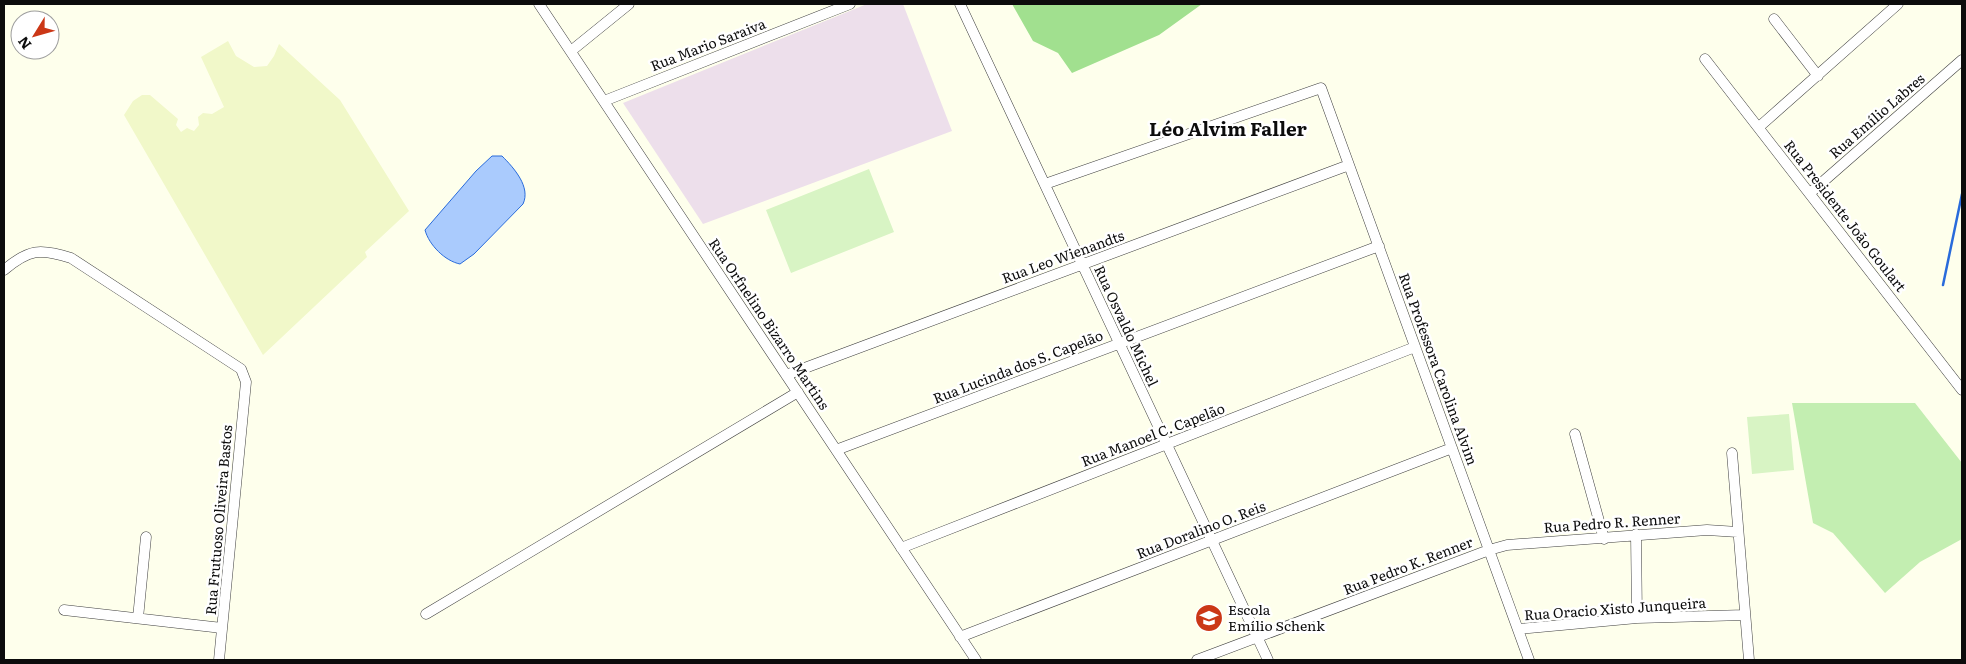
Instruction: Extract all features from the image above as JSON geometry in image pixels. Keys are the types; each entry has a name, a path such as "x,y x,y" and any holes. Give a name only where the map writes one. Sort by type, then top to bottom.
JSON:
{"street":[{"name":"Rua Orfnelino Bizarro Martins","path":"539,4 976,660"},
{"path":"571,51 629,4"},
{"name":"Rua Mario Saraiva","path":"604,101 850,4"},
{"name":"Rua Osvaldo Michel","path":"960,4 1268,660"},
{"path":"1759,127 1898,4"},
{"path":"1774,19 1818,76"},
{"name":"Rua Presidente João Goulart","path":"1705,59 1962,390"},
{"name":"Rua Emílio Labres","path":"1810,193 1962,60"},
{"name":"Rua Professora Carolina Alvim","path":"1045,184 1321,88 1529,660"},
{"name":"Rua Leo Wienandts","path":"786,375 1349,165"},
{"name":"Rua Lucinda dos S. Capelão","path":"836,450 1378,246"},
{"name":"Rua Frutuoso Oliveira Bastos","path":"4,270 24,255 36,251 52,252 71,258 241,370 246,382 219,660"},
{"name":"Rua Manoel C. Capelão","path":"901,548 1415,347"},
{"path":"426,614 798,392"},
{"path":"1574,434 1604,539"},
{"name":"Rua Doralino O. Reis","path":"960,637 1452,448"},
{"path":"1732,453 1749,660"},
{"name":"Rua Pedro R. Renner","path":"1489,550 1526,543 1604,539 1636,534 1707,530 1738,532"},
{"path":"1636,534 1637,618"},
{"path":"138,618 146,537"},
{"name":"Rua Pedro K. Renner","path":"1197,660 1489,550"},
{"path":"64,610 222,628"},
{"name":"Rua Oracio Xisto Junqueira","path":"1518,628 1637,618 1745,615"}],"shaded area":[{"path":"867,4 903,4 952,131 703,224 623,103"}],"green space":[{"path":"1012,4 1202,4 1159,35 1072,73 1058,53 1033,41"},
{"path":"228,41 236,56 254,67 267,66 279,44 340,100 409,211 365,252 367,257 263,355 124,115 133,101 142,95 150,95 178,119 176,125 181,132 187,128 194,131 199,125 198,117 203,113 212,114 224,107 201,57"},
{"path":"869,169 894,232 791,273 766,210"},
{"path":"1792,403 1915,403 1962,463 1962,539 1920,562 1885,593 1833,533 1813,523"},
{"path":"1789,414 1794,470 1752,474 1747,417"}],"water":[{"path":"492,156 502,156 511,166 520,178 525,191 525,198 523,204 474,254 460,264 449,260 438,252 425,230 476,171"}],"waterway":[{"path":"1943,285 1962,194"}],"place":[{"name":"Escola Emílio Schenk","path":"1209,618"}],"district":[{"name":"Léo Alvim Faller","path":"1228,129"}]}
